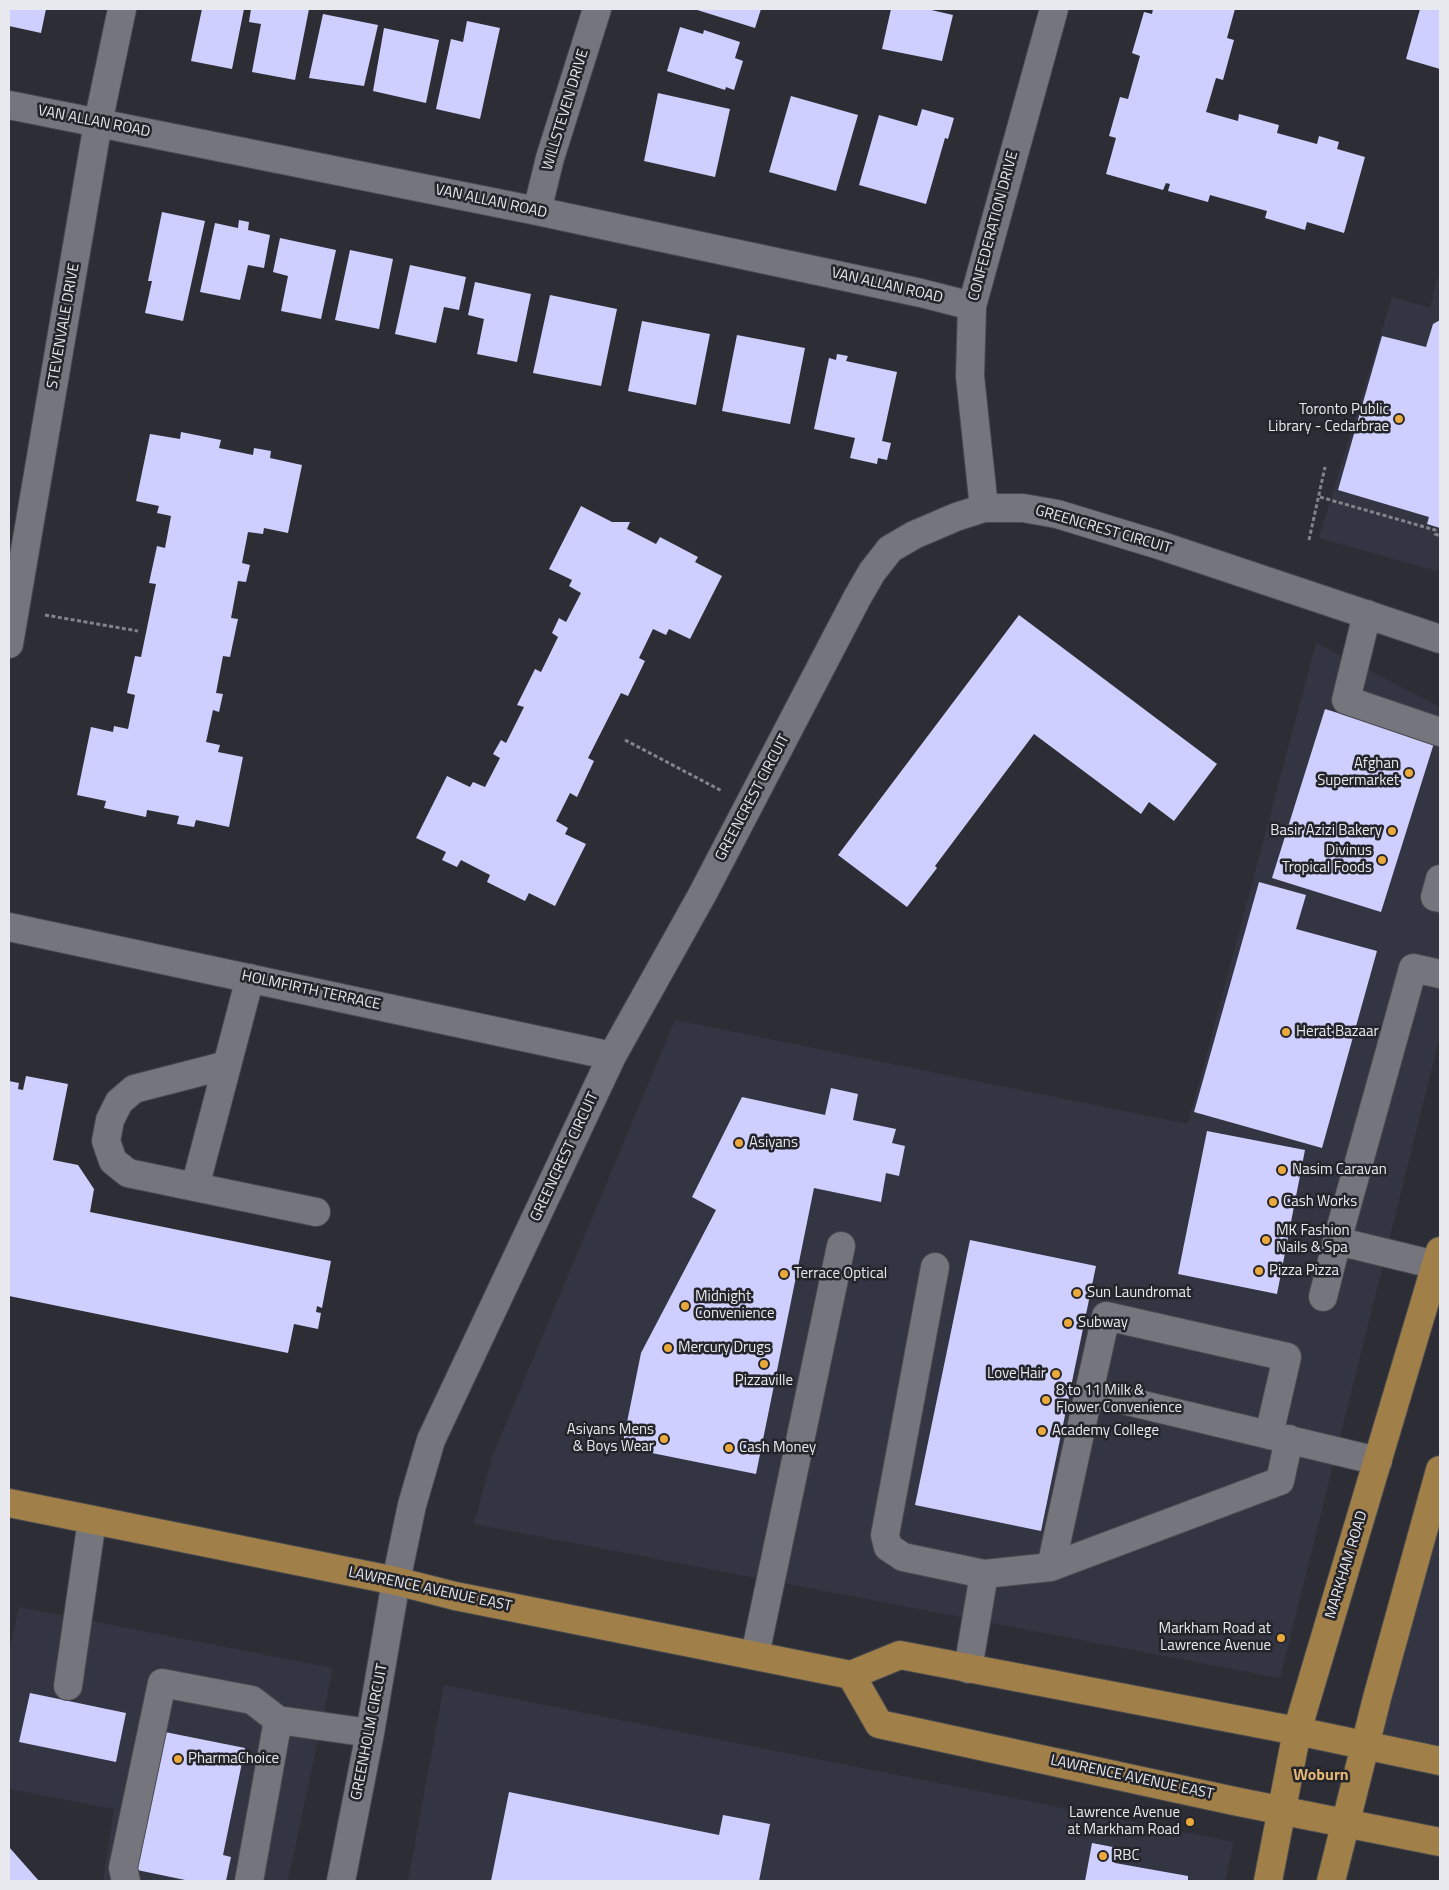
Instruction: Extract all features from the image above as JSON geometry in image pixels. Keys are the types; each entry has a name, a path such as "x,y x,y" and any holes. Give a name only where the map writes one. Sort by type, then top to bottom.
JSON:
{"main road":[{"name":"MARKHAM ROAD","path":"1268,1881 1297,1731 1438,1258"},
{"path":"1331,1881 1347,1823 1364,1746 1440,1470"},
{"name":"LAWRENCE AVENUE EAST","path":"9,1503 396,1582 455,1596 851,1674 879,1724 1440,1842"},
{"path":"851,1674 900,1655 1297,1731 1440,1761"}],"street":[{"name":"STEVENVALE DRIVE","path":"9,644 98,123 122,9"},
{"name":"WILLSTEVEN DRIVE","path":"537,211 550,158 597,9"},
{"name":"CONFEDERATION DRIVE","path":"984,508 970,376 972,306 1054,9"},
{"name":"VAN ALLAN ROAD","path":"9,105 537,211 921,293 972,306"},
{"name":"GREENCREST CIRCUIT","path":"396,1582 412,1505 431,1440 612,1056 702,895 857,598 890,549 914,535 956,517 984,508 1023,508 1057,514 1159,545 1440,639"},
{"path":"1367,614 1346,700 1440,732"},
{"path":"1440,879 1435,896 1440,898"},
{"name":"HOLMFIRTH TERRACE","path":"9,927 612,1056"},
{"path":"1323,1297 1412,968 1440,974"},
{"path":"195,1187 250,978"},
{"path":"227,1065 134,1089 119,1102 110,1120 106,1141 114,1161 128,1173 316,1212"},
{"path":"1337,1242 1438,1258"},
{"path":"755,1655 841,1246"},
{"path":"935,1267 884,1535 888,1547 903,1557 984,1574 1051,1568 1280,1481 1279,1437 1287,1357 1106,1316 1051,1568"},
{"path":"1089,1392 1378,1461"},
{"path":"68,1686 92,1520"},
{"path":"968,1669 984,1574"},
{"name":"GREENHOLM CIRCUIT","path":"341,1881 370,1733 396,1582"},
{"path":"126,1881 123,1868 162,1683 252,1700 278,1720 370,1733"},
{"path":"249,1881 278,1720"}],"path":[{"path":"1309,540 1326,467"},
{"path":"1320,497 1435,530 1435,534 1440,536"},
{"path":"15,608 52,617 138,630"},
{"path":"625,740 750,805"}],"shaded area":[{"name":"Toronto Public Library - Cedarbrae","path":"1440,268 1440,572 1319,538 1392,297 1430,308"},
{"path":"1316,643 1440,707 1440,1036 1280,1678 474,1524 492,1457 675,1020 1188,1124"},
{"path":"1440,1470 1440,1761 1364,1746"},
{"path":"19,1607 333,1668 288,1881 103,1881 114,1809 9,1789 9,1653"},
{"path":"444,1685 1234,1842 1225,1881 408,1881"}],"building":[{"path":"9,9 46,9 41,33 9,26"},
{"path":"202,9 244,9 232,69 191,61"},
{"path":"251,9 309,9 295,80 252,72 261,24 249,22"},
{"path":"694,9 761,9 755,28"},
{"path":"891,9 927,9 953,15 942,61 882,49"},
{"path":"1153,9 1235,9 1227,38 1234,40 1223,80 1216,78 1206,112 1238,121 1239,114 1279,125 1277,133 1317,144 1319,136 1339,142 1337,149 1365,157 1344,233 1307,222 1305,230 1265,218 1267,211 1210,195 1208,202 1168,191 1170,184 1166,183 1163,190 1106,174 1116,138 1109,136 1120,97 1128,99 1140,56 1132,53 1144,12 1152,14"},
{"path":"1420,9 1440,9 1440,69 1406,59"},
{"path":"323,14 378,25 364,86 309,78"},
{"path":"467,21 500,28 480,119 436,109 451,39 463,42"},
{"path":"680,27 703,34 704,30 740,42 735,58 743,61 734,90 726,87 725,90 667,71"},
{"path":"384,28 439,40 426,103 373,91"},
{"path":"658,93 730,109 715,177 644,161"},
{"path":"791,96 858,115 836,191 769,172"},
{"path":"922,109 954,118 948,139 945,138 926,204 859,185 879,115 917,126"},
{"path":"162,212 205,221 183,321 145,313 152,281 148,281"},
{"path":"239,220 249,222 248,230 270,235 264,268 248,265 240,300 200,292 215,223 238,228"},
{"path":"280,238 336,250 321,319 281,311 288,276 273,272"},
{"path":"350,250 393,259 379,329 335,320"},
{"path":"410,265 466,277 459,310 444,307 436,343 395,334"},
{"path":"475,282 531,294 517,362 477,354 484,319 468,315"},
{"path":"550,295 617,309 601,386 533,373"},
{"name":"Toronto Public Library - Cedarbrae","path":"1440,320 1440,528 1427,524 1429,517 1338,490 1382,336 1426,347 1433,324"},
{"path":"642,321 710,334 696,405 628,391"},
{"path":"737,335 805,348 790,424 722,411"},
{"path":"837,354 848,356 846,361 897,372 882,441 891,443 887,460 878,458 877,464 850,458 855,438 814,429 829,358 836,360"},
{"path":"181,432 221,440 219,448 253,455 254,448 271,451 270,458 302,465 288,533 264,528 263,534 248,532 242,563 250,565 246,582 238,581 231,618 238,619 230,657 223,656 216,693 223,694 219,712 213,710 206,742 220,745 218,752 243,757 229,827 196,820 194,827 177,824 179,816 147,810 146,817 104,808 106,801 77,795 91,727 113,732 114,726 128,729 135,695 127,693 135,656 141,657 156,584 149,583 157,546 165,548 171,516 157,513 159,506 136,501 150,434 180,439"},
{"path":"581,506 612,522 630,522 627,529 656,544 660,537 698,557 695,562 722,576 690,639 669,629 666,635 653,629 639,658 645,661 628,696 621,693 588,758 594,761 577,797 570,793 556,821 568,828 565,834 586,844 555,906 529,893 525,901 487,882 490,875 461,860 457,867 442,860 446,852 416,838 447,776 470,787 473,782 485,787 500,758 493,754 501,740 506,743 524,707 517,705 535,669 541,672 558,637 552,633 559,618 566,622 581,593 569,586 572,580 549,569"},
{"path":"1019,615 1217,764 1174,821 1149,802 1141,814 1034,734 935,866 937,868 907,907 838,855"},
{"path":"1325,709 1434,743 1381,912 1272,878"},
{"name":"Herat Bazaar","path":"1259,882 1306,895 1296,929 1377,951 1322,1148 1194,1112"},
{"path":"26,1076 68,1084 53,1160 78,1165 94,1189 90,1212 331,1261 322,1308 317,1306 316,1312 321,1313 318,1329 294,1324 288,1353 9,1296 9,1081 19,1083 18,1089 23,1090"},
{"path":"831,1088 858,1094 853,1120 896,1129 892,1143 905,1146 899,1176 886,1173 881,1202 814,1188 756,1474 622,1447 641,1353 716,1210 692,1197 742,1097 825,1115"},
{"path":"1207,1131 1305,1150 1277,1294 1178,1274"},
{"path":"970,1240 1096,1266 1041,1531 915,1505"},
{"path":"30,1693 126,1713 116,1762 19,1742"},
{"path":"165,1732 245,1748 223,1855 231,1857 226,1881 190,1881 137,1870"},
{"path":"509,1792 719,1835 723,1815 770,1824 759,1881 491,1881"},
{"name":"RBC","path":"1092,1843 1118,1848 1115,1863 1188,1876 1188,1881 1085,1881"},
{"path":"9,1847 39,1881 9,1881"}],"place":[{"name":"Toronto Public Library - Cedarbrae","path":"1399,419"},
{"name":"Afghan Supermarket","path":"1409,773"},
{"name":"Basir Azizi Bakery","path":"1392,831"},
{"name":"Divinus Tropical Foods","path":"1382,860"},
{"name":"Herat Bazaar","path":"1286,1032"},
{"name":"Asiyans","path":"739,1143"},
{"name":"Nasim Caravan","path":"1282,1170"},
{"name":"Cash Works","path":"1273,1202"},
{"name":"MK Fashion Nails & Spa","path":"1266,1240"},
{"name":"Pizza Pizza","path":"1259,1271"},
{"name":"Terrace Optical","path":"784,1274"},
{"name":"Sun Laundromat","path":"1077,1293"},
{"name":"Midnight Convenience","path":"685,1306"},
{"name":"Subway","path":"1068,1323"},
{"name":"Mercury Drugs","path":"668,1348"},
{"name":"Pizzaville","path":"764,1364"},
{"name":"Love Hair","path":"1056,1374"},
{"name":"8 to 11 Milk & Flower Convenience","path":"1046,1400"},
{"name":"Academy College","path":"1042,1431"},
{"name":"Asiyans Mens & Boys Wear","path":"664,1439"},
{"name":"Cash Money","path":"729,1448"},
{"name":"Markham Road at Lawrence Avenue","path":"1281,1638"},
{"name":"PharmaChoice","path":"178,1759"},
{"name":"Lawrence Avenue at Markham Road","path":"1190,1822"},
{"name":"RBC","path":"1103,1856"}],"district":[{"name":"Woburn","path":"1321,1776"}]}
